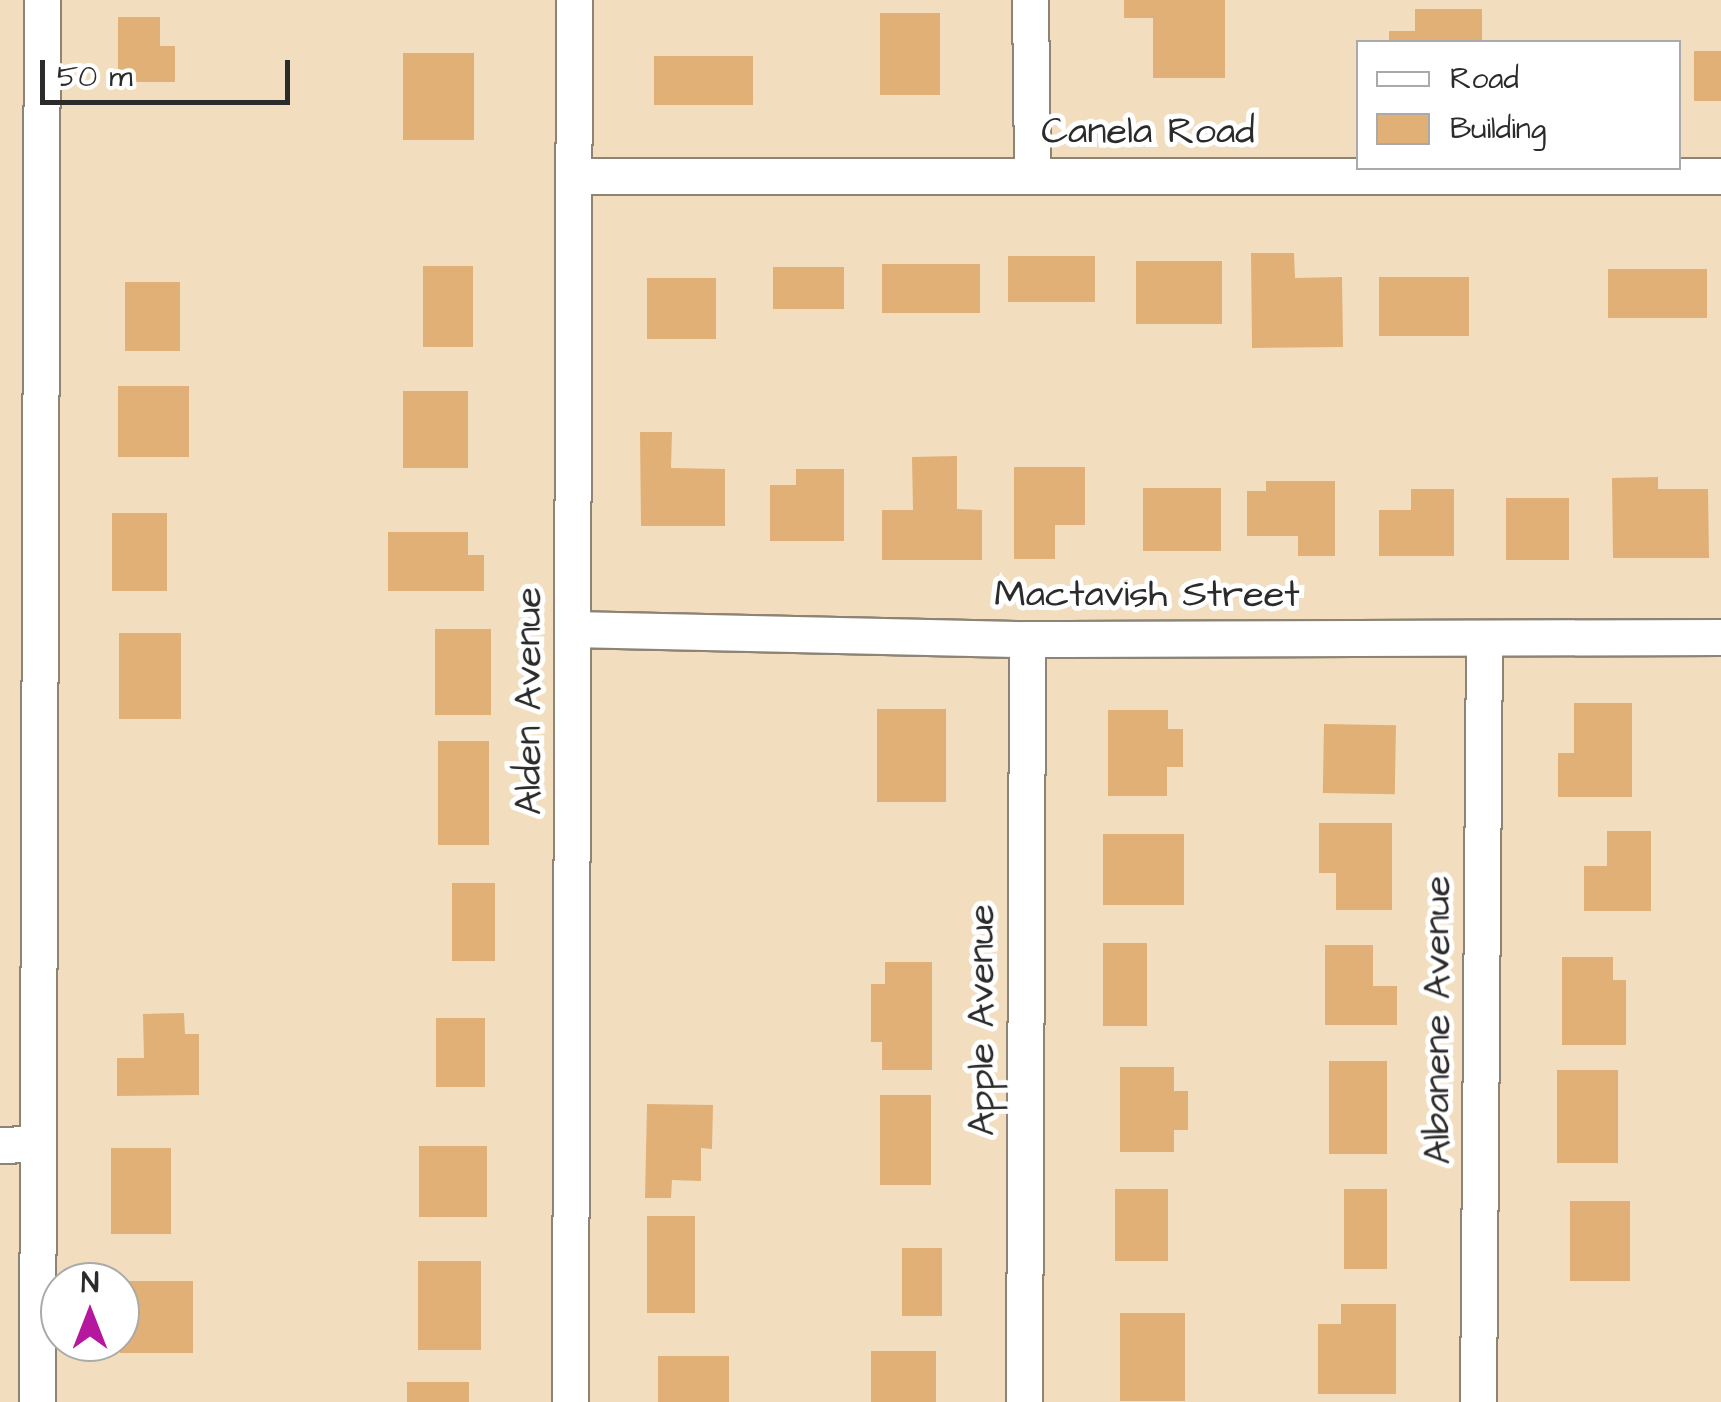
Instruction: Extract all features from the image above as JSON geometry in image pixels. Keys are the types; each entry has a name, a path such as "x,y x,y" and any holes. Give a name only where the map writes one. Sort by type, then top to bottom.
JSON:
{"street":[{"path":"38,1402 42,0"},
{"name":"Alden Avenue","path":"570,1402 574,0"},
{"path":"1030,0 1032,176"},
{"name":"Canela Road","path":"575,176 1721,176"},
{"name":"Mactavish Street","path":"572,629 1027,639 1721,637"},
{"name":"Apple Avenue","path":"1024,1402 1027,639"},
{"name":"Albanene Avenue","path":"1478,1402 1484,639"},
{"path":"0,1145 38,1144"}],"building":[{"path":"1124,0 1225,0 1225,78 1153,78 1153,18 1124,18"},
{"path":"1415,9 1482,9 1482,40 1389,40 1389,31 1415,31"},
{"path":"880,13 940,13 940,95 880,95"},
{"path":"118,17 160,17 160,46 175,46 175,82 118,82"},
{"path":"1694,51 1721,51 1721,101 1694,101"},
{"path":"403,53 474,53 474,140 403,140"},
{"path":"654,56 753,56 753,105 654,105"},
{"path":"1251,253 1294,253 1295,278 1342,277 1343,347 1252,348"},
{"path":"1008,256 1095,256 1095,302 1008,302"},
{"path":"1136,261 1222,261 1222,324 1136,324"},
{"path":"882,264 980,264 980,313 882,313"},
{"path":"423,266 473,266 473,347 423,347"},
{"path":"773,267 844,267 844,309 773,309"},
{"path":"1608,269 1707,269 1707,318 1608,318"},
{"path":"1379,277 1469,277 1469,336 1379,336"},
{"path":"647,278 716,278 716,339 647,339"},
{"path":"125,282 180,282 180,351 125,351"},
{"path":"118,386 189,386 189,457 118,457"},
{"path":"403,391 468,391 468,468 403,468"},
{"path":"640,432 672,432 671,468 725,469 725,526 641,526"},
{"path":"957,456 957,509 982,510 982,560 882,560 882,510 913,510 912,457"},
{"path":"1014,467 1085,467 1085,525 1055,525 1055,559 1014,559"},
{"path":"796,469 844,469 844,541 770,541 770,485 796,485"},
{"path":"1658,477 1658,489 1708,489 1709,558 1613,558 1612,478"},
{"path":"1266,481 1335,481 1335,556 1298,556 1298,536 1247,536 1247,491 1266,491"},
{"path":"1143,488 1221,488 1221,551 1143,551"},
{"path":"1411,489 1454,489 1454,556 1379,556 1379,510 1411,510"},
{"path":"1506,498 1569,498 1569,560 1506,560"},
{"path":"112,513 167,513 167,591 112,591"},
{"path":"388,532 468,532 468,555 484,555 484,591 388,591"},
{"path":"435,629 491,629 491,715 435,715"},
{"path":"119,633 181,633 181,719 119,719"},
{"path":"1574,703 1632,703 1632,797 1558,797 1558,753 1574,753"},
{"path":"877,709 946,709 946,802 877,802"},
{"path":"1108,710 1168,710 1168,729 1183,729 1183,767 1167,767 1167,796 1108,796"},
{"path":"1324,724 1396,725 1395,794 1323,793"},
{"path":"438,741 489,741 489,845 438,845"},
{"path":"1319,823 1392,823 1392,910 1336,910 1336,873 1319,873"},
{"path":"1607,831 1651,831 1651,911 1584,911 1584,866 1607,866"},
{"path":"1103,834 1184,834 1184,905 1103,905"},
{"path":"452,883 495,883 495,961 452,961"},
{"path":"1103,943 1147,943 1147,1026 1103,1026"},
{"path":"1325,945 1373,945 1373,986 1397,986 1397,1025 1325,1025"},
{"path":"1562,957 1613,957 1613,980 1626,980 1626,1045 1562,1045"},
{"path":"885,962 932,962 932,1070 882,1070 882,1042 871,1042 871,984 885,984"},
{"path":"184,1013 185,1034 199,1034 199,1095 117,1096 117,1058 144,1058 143,1014"},
{"path":"436,1018 485,1018 485,1087 436,1087"},
{"path":"1329,1061 1387,1061 1387,1154 1329,1154"},
{"path":"1120,1067 1174,1067 1174,1091 1188,1091 1188,1130 1174,1130 1174,1152 1120,1152"},
{"path":"1557,1070 1618,1070 1618,1163 1557,1163"},
{"path":"880,1095 931,1095 931,1185 880,1185"},
{"path":"647,1104 713,1105 712,1149 701,1148 701,1181 672,1180 671,1198 645,1198"},
{"path":"419,1146 487,1146 487,1217 419,1217"},
{"path":"111,1148 171,1148 171,1234 111,1234"},
{"path":"1115,1189 1168,1189 1168,1261 1115,1261"},
{"path":"1344,1189 1387,1189 1387,1269 1344,1269"},
{"path":"1570,1201 1630,1201 1630,1281 1570,1281"},
{"path":"647,1216 695,1216 695,1313 647,1313"},
{"path":"902,1248 942,1248 942,1316 902,1316"},
{"path":"418,1261 481,1261 481,1350 418,1350"},
{"path":"140,1281 193,1281 193,1353 140,1353"},
{"path":"1341,1304 1396,1304 1396,1394 1318,1394 1318,1324 1341,1324"},
{"path":"1120,1313 1185,1313 1185,1401 1120,1401"},
{"path":"871,1351 936,1351 936,1402 871,1402"},
{"path":"658,1356 729,1356 729,1402 658,1402"},
{"path":"407,1382 469,1382 469,1402 407,1402"}]}
